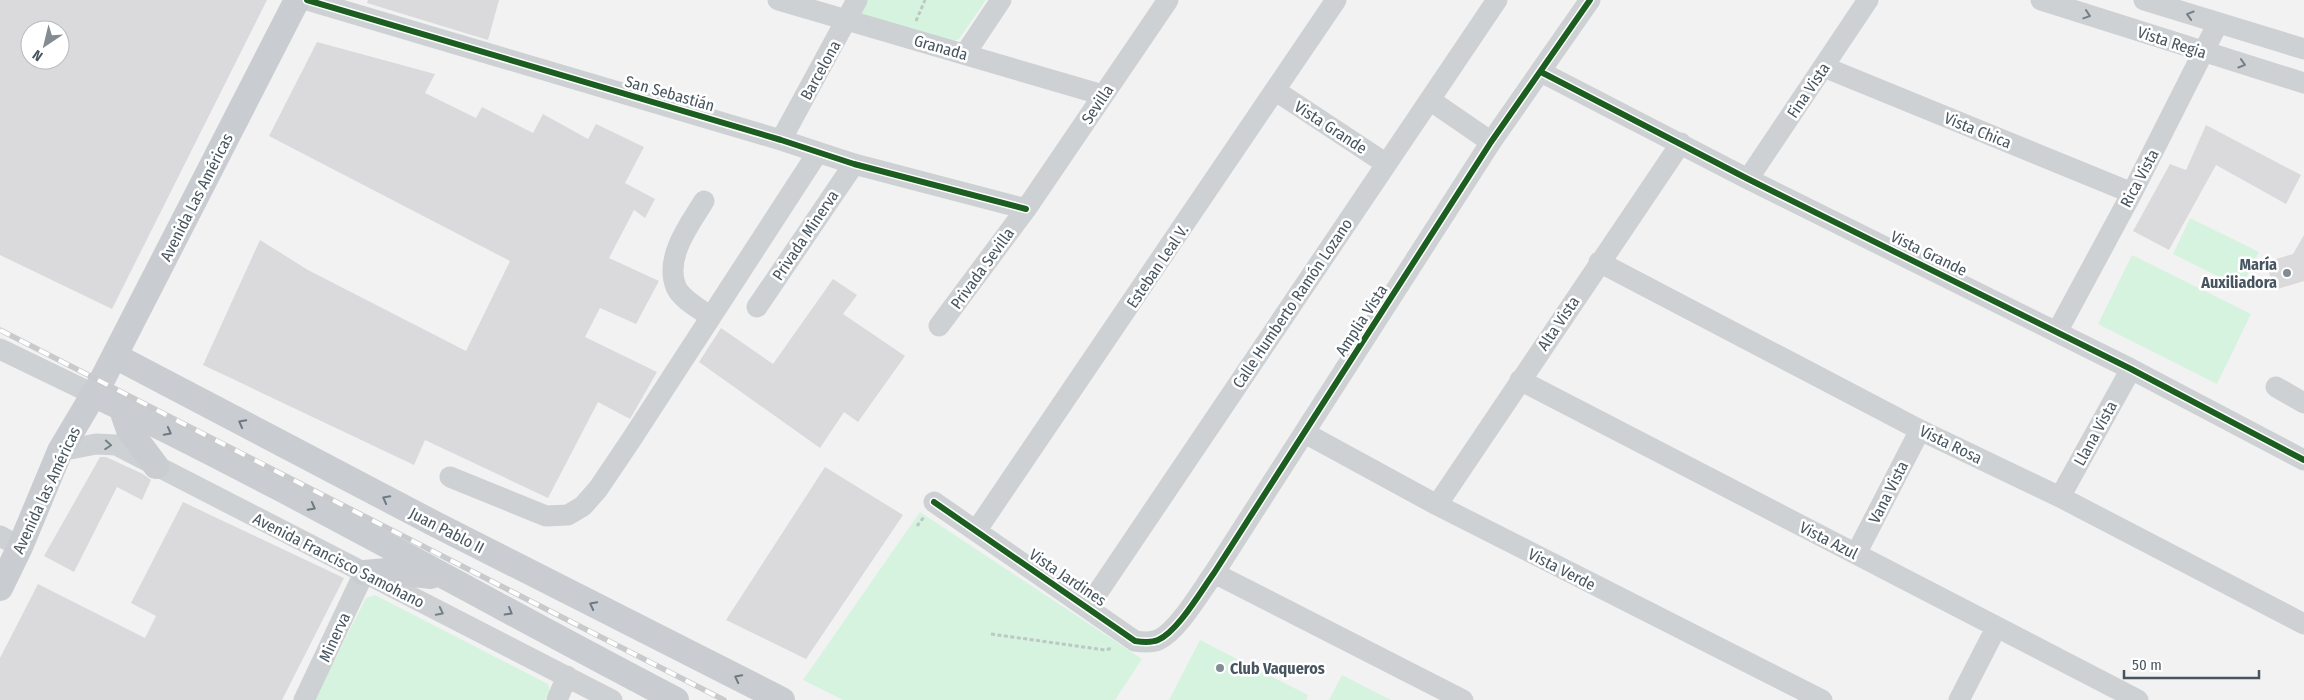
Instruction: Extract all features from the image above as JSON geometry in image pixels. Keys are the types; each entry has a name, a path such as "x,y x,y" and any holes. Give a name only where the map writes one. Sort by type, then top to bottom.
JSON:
{"main road":[{"name":"Avenida Las Américas","path":"93,394 115,356 296,0"},
{"name":"Juan Pablo II","path":"115,356 433,523 782,700"},
{"path":"93,394 452,580 520,619 676,700"},
{"name":"Avenida las Américas","path":"0,588 10,541 93,394"},
{"path":"121,407 129,430 156,466"},
{"path":"364,573 386,571 452,580"}],"street":[{"name":"San Sebastián","path":"307,0 781,140 854,164 1026,209"},
{"name":"Granada","path":"778,0 1103,95"},
{"name":"Barcelona","path":"781,140 857,0"},
{"path":"965,54 1001,0"},
{"name":"Sevilla","path":"1026,209 1168,0"},
{"name":"Esteban Leal V.","path":"976,531 1336,0"},
{"name":"Calle Humberto Ramón Lozano","path":"1088,607 1385,163 1498,0"},
{"name":"Amplia Vista","path":"1140,641 1158,640 1170,632 1214,573 1492,142 1590,0"},
{"name":"Fina Vista","path":"1748,179 1868,0"},
{"name":"Vista Regia","path":"2041,0 2304,83"},
{"name":"Vista Regia","path":"2144,0 2304,50"},
{"name":"Rica Vista","path":"2057,332 2132,193 2218,23"},
{"name":"Vista Chica","path":"1824,67 2132,193"},
{"name":"Vista Grande","path":"1541,72 1748,179 2130,369 2304,460"},
{"name":"Vista Grande","path":"1276,91 1385,163"},
{"path":"1430,100 1492,142"},
{"name":"Alta Vista","path":"1437,505 1681,143"},
{"path":"450,477 546,516 568,515 583,506 598,489 631,440 818,152"},
{"name":"Privada Minerva","path":"757,306 854,164"},
{"path":"704,201 678,248 674,260 674,276 676,288 684,297 711,317"},
{"name":"Privada Sevilla","path":"939,326 1026,209"},
{"name":"Vista Rosa","path":"1599,262 1920,430 2060,497 2304,624"},
{"path":"0,350 93,394"},
{"name":"Llana Vista","path":"2060,497 2130,369"},
{"name":"Vista Azul","path":"1520,380 2138,700"},
{"name":"Vana Vista","path":"1856,554 1920,430"},
{"name":"Vista Verde","path":"1305,433 1788,693 1822,700"},
{"name":"Avenida Francisco Samohano","path":"60,451 96,444 116,445 612,700"},
{"name":"Vista Jardines","path":"934,502 1140,641"},
{"name":"Minerva","path":"304,700 364,573"},
{"path":"1214,573 1463,700"},
{"path":"1959,700 1996,628"},
{"path":"557,700 567,676"}],"path":[{"path":"916,22 925,0"},
{"path":"991,634 1105,650 1140,641"}],"green space":[{"path":"861,0 986,0 959,39 951,42 862,16"},
{"path":"2190,218 2259,252 2241,288 2173,254"},
{"path":"2132,255 2251,314 2217,384 2098,324"},
{"path":"920,512 1142,659 1115,700 843,700 803,680"},
{"path":"375,595 548,684 550,691 545,700 314,700 366,598"},
{"name":"Club Vaqueros","path":"1200,640 1308,695 1306,700 1169,700"},
{"path":"1342,675 1391,700 1329,700"}],"building":[{"path":"0,0 267,0 112,309 0,255"},
{"path":"368,0 499,0 488,40 367,3"},
{"path":"317,42 435,74 425,93 476,118 482,107 533,133 543,114 588,139 596,124 644,147 625,183 655,199 645,218 634,210 609,258 659,281 636,324 600,308 585,337 657,372 630,419 598,402 548,498 425,440 414,465 203,365 260,240 308,270 466,351 510,261 269,136"},
{"path":"2206,125 2301,175 2286,204 2216,165 2169,250 2133,231 2170,164 2186,170"},
{"name":"María Auxiliadora","path":"2304,235 2304,281 2274,290 2266,262 2293,254"},
{"path":"833,279 857,295 843,314 905,356 858,422 844,412 820,448 699,362 721,328 773,364"},
{"path":"100,457 106,457 143,474 151,480 142,500 117,487 74,572 44,556"},
{"path":"825,467 903,515 806,659 726,620"},
{"path":"183,502 344,578 282,700 0,700 0,658 38,584 145,638 156,616 131,603"}],"railway":[{"path":"0,330 724,700"}],"cycle path":[{"path":"307,0 781,140 854,164 1026,209"},
{"path":"934,502 1135,641 1152,642 1166,635 1181,620 1196,600 1491,142 1590,0"},
{"path":"1541,72 1748,179 2131,369 2304,460"}],"place":[{"name":"María Auxiliadora","path":"2287,273"},
{"name":"Club Vaqueros","path":"1220,668"}]}
